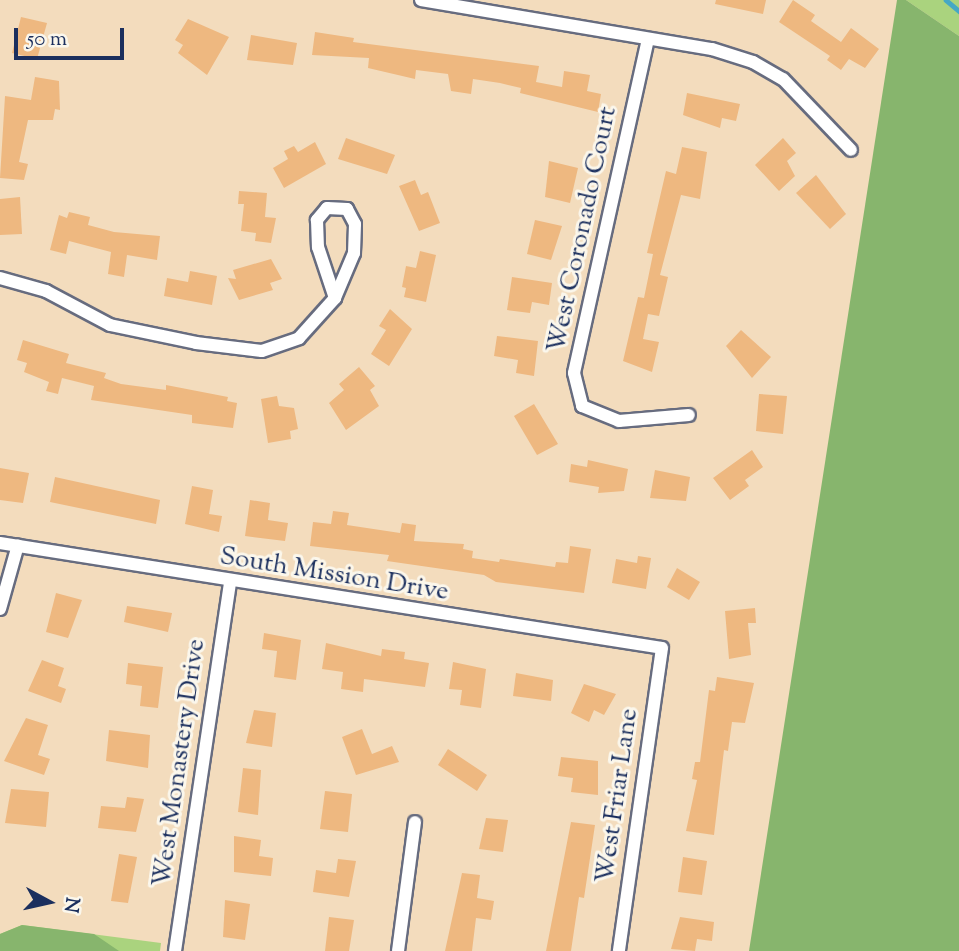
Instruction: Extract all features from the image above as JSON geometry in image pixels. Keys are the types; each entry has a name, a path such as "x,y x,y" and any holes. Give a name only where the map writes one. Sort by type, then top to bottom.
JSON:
{"street":[{"path":"421,0 712,49 763,68 783,79 851,150"},
{"name":"West Coronado Court","path":"648,39 575,373 582,406 619,421 689,415"},
{"path":"0,278 46,291 110,325 196,344 262,351 299,338 335,298 354,253 355,224 347,209 327,208 317,220 318,247 335,298"},
{"name":"South Mission Drive","path":"0,542 230,582 662,648"},
{"path":"0,609 18,545"},
{"name":"West Monastery Drive","path":"175,951 230,582"},
{"name":"West Friar Lane","path":"619,951 662,648"},
{"path":"398,951 415,822"}],"green space":[{"path":"897,0 906,0 959,36 959,951 749,951"},
{"path":"906,0 959,0 959,36"},
{"path":"22,925 161,943 160,951 0,951 0,934"},
{"path":"22,925 94,934 119,951 0,951 0,934"}],"building":[{"path":"716,0 766,0 763,14 715,4"},
{"path":"793,0 815,15 811,21 841,42 851,28 879,49 865,68 849,59 841,70 827,60 830,56 779,22"},
{"path":"21,17 47,23 37,59 12,53"},
{"path":"188,19 229,37 207,75 178,53 183,45 175,40"},
{"path":"315,32 354,38 353,42 539,66 536,82 562,87 564,71 590,75 587,91 601,94 598,112 520,93 521,88 500,83 473,79 471,94 451,91 448,74 416,70 415,79 368,68 369,58 312,55"},
{"path":"251,35 297,43 293,65 247,60"},
{"path":"35,77 59,81 60,110 55,109 53,120 28,120 19,162 28,164 24,180 0,178 5,96 31,100"},
{"path":"687,93 740,104 736,121 722,118 720,128 683,115"},
{"path":"346,138 395,155 387,174 338,159"},
{"path":"783,138 796,153 787,161 795,176 779,191 755,165"},
{"path":"315,142 326,164 284,188 273,168 288,159 284,151 294,146 298,152"},
{"path":"682,147 707,152 700,199 681,195 660,275 668,277 659,316 648,314 643,339 659,342 652,372 623,361 638,297 644,298 653,254 647,253 666,171 676,174"},
{"path":"549,161 578,168 570,203 545,197"},
{"path":"816,175 846,214 830,229 796,193"},
{"path":"415,180 421,195 428,192 440,223 419,231 399,186"},
{"path":"239,191 267,193 265,217 276,218 271,243 255,241 256,233 241,231 244,204 238,204"},
{"path":"20,197 22,234 0,235 0,199"},
{"path":"69,212 90,217 88,225 114,232 160,236 157,260 127,255 124,277 108,274 111,252 69,241 66,254 50,250 59,215 67,218"},
{"path":"535,220 562,226 551,260 527,254"},
{"path":"420,251 436,255 426,302 404,297 406,288 402,287 406,266 416,268"},
{"path":"271,259 282,279 270,283 273,290 239,300 228,278 236,279 233,270"},
{"path":"190,271 217,276 212,305 164,296 167,278 188,282"},
{"path":"512,277 552,283 549,305 532,302 530,313 507,310"},
{"path":"390,309 412,329 389,366 371,354 386,330 379,326"},
{"path":"741,330 771,357 752,378 726,346"},
{"path":"497,336 538,341 534,376 516,373 518,360 494,356"},
{"path":"23,340 69,354 66,363 106,373 104,378 121,384 166,390 166,385 228,397 227,401 237,403 233,428 192,423 192,415 91,400 94,386 62,378 58,394 46,391 49,382 24,372 27,363 17,360"},
{"path":"359,367 375,386 370,390 379,406 346,430 329,403 344,390 339,384"},
{"path":"759,394 787,396 783,434 756,431"},
{"path":"277,396 279,406 294,408 298,429 290,431 291,439 268,443 261,399"},
{"path":"534,404 558,444 537,455 514,416"},
{"path":"752,450 763,467 745,480 749,486 730,500 713,478"},
{"path":"588,460 628,469 624,491 598,493 599,487 569,482 571,464 587,467"},
{"path":"0,468 29,473 23,503 0,500"},
{"path":"655,470 690,477 686,501 650,498"},
{"path":"55,477 160,500 156,524 50,502"},
{"path":"192,486 213,490 209,514 222,516 219,532 185,524"},
{"path":"250,500 270,503 268,520 288,523 285,541 245,536"},
{"path":"333,511 349,513 347,525 400,533 402,523 416,525 414,541 464,544 463,549 473,551 472,558 499,562 500,559 555,567 556,562 568,563 570,546 591,549 584,593 496,582 484,575 387,561 389,555 310,546 313,522 331,524"},
{"path":"638,556 651,558 646,589 612,583 616,559 637,563"},
{"path":"677,568 700,582 689,600 667,587"},
{"path":"56,593 82,600 68,638 46,632"},
{"path":"127,606 172,613 168,632 124,622"},
{"path":"755,608 756,623 748,623 751,655 729,659 725,611"},
{"path":"264,633 301,640 296,680 274,677 277,651 262,649"},
{"path":"326,643 381,656 382,649 405,652 404,659 429,663 425,687 364,679 363,692 341,689 343,672 322,669"},
{"path":"42,660 64,668 58,686 66,689 61,703 28,691"},
{"path":"453,662 486,669 481,708 460,705 462,690 449,689"},
{"path":"128,663 163,667 158,708 140,706 142,686 126,684"},
{"path":"516,673 553,680 551,701 513,696"},
{"path":"717,677 754,683 745,723 732,722 728,751 724,750 714,835 686,831 697,780 692,779 695,762 700,762 709,690 715,691"},
{"path":"584,684 616,694 604,715 594,710 589,722 571,713"},
{"path":"254,710 276,713 272,747 246,743"},
{"path":"26,718 48,725 38,755 50,759 44,775 4,761"},
{"path":"362,729 372,754 392,746 399,762 356,775 342,737"},
{"path":"109,730 150,735 148,768 106,761"},
{"path":"448,749 487,775 477,791 438,765"},
{"path":"561,757 598,761 598,795 571,792 573,778 558,776"},
{"path":"243,768 261,770 258,815 238,812"},
{"path":"11,789 49,792 46,827 5,823"},
{"path":"325,791 352,794 348,832 320,829"},
{"path":"127,797 144,799 136,832 98,828 101,806 125,808"},
{"path":"486,818 508,820 503,852 479,849"},
{"path":"571,822 595,825 584,898 579,897 571,951 546,951"},
{"path":"234,836 261,840 259,856 273,858 271,876 234,872"},
{"path":"119,854 137,857 128,903 111,901"},
{"path":"683,857 707,861 702,895 678,892"},
{"path":"338,859 356,861 349,897 313,892 316,870 336,873"},
{"path":"462,873 480,875 477,898 494,901 491,920 476,918 472,951 445,951"},
{"path":"225,900 250,904 245,940 223,937"},
{"path":"329,917 354,920 349,951 325,951"},
{"path":"680,917 714,922 712,941 697,939 695,951 671,949"}],"waterway":[{"path":"946,0 959,11"}]}
